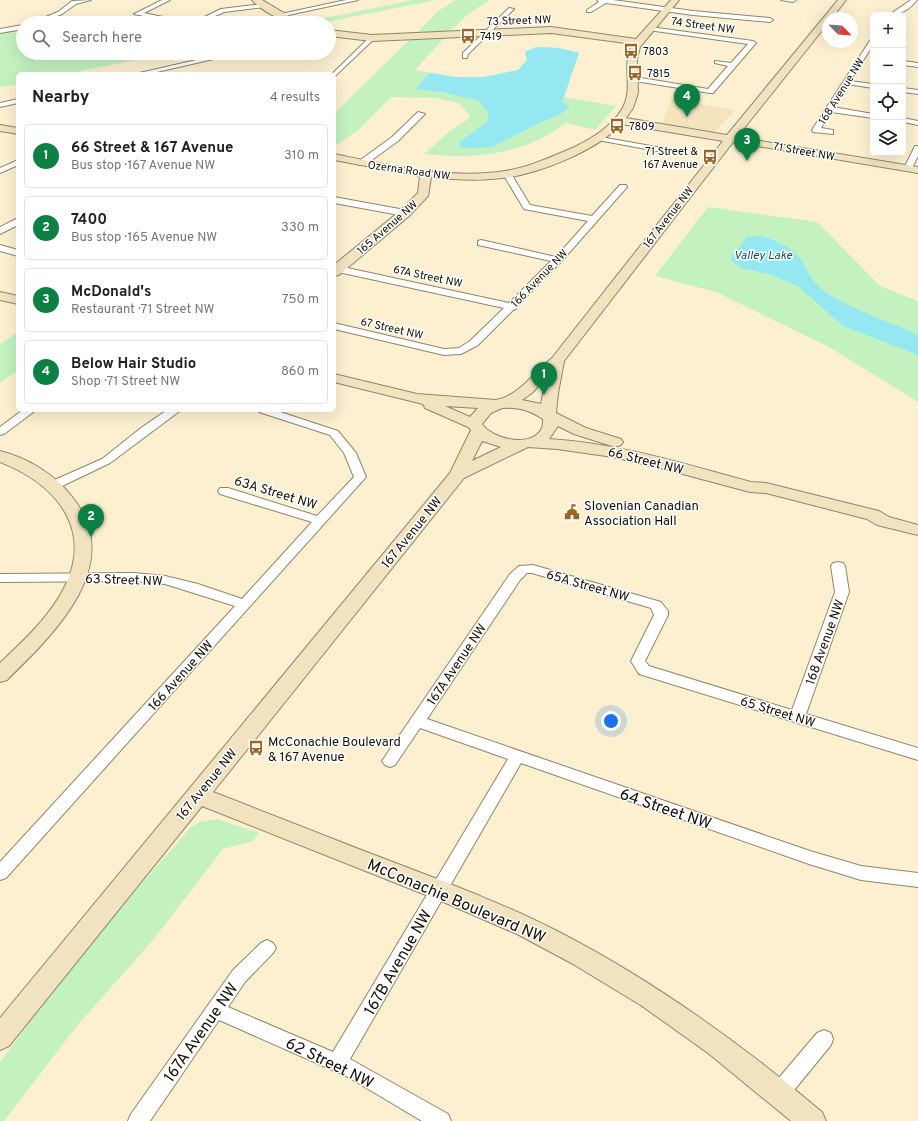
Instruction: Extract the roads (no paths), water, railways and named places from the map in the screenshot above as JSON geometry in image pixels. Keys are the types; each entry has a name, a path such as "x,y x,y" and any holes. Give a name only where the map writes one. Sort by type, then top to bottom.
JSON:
{"main road":[{"path":"637,42 675,0"},
{"name":"167 Avenue NW","path":"0,1038 458,474 481,412 502,404 527,390 543,372 557,361 730,138 842,0"},
{"path":"259,3 279,15"},
{"name":"73 Street NW","path":"336,34 372,38 551,30 637,42"},
{"name":"Ozerna Road NW","path":"336,157 426,174 453,176 507,174 535,167 583,149 618,120 627,108 633,95 633,52 637,42"},
{"name":"71 Street NW","path":"618,120 913,169"},
{"path":"0,128 16,131"},
{"name":"165 Avenue NW","path":"336,270 405,213 424,194 426,174"},
{"path":"0,296 16,300"},
{"name":"167 Avenue NW","path":"458,474 525,443 540,438 548,432 551,425 549,416 557,361"},
{"path":"336,379 417,399 502,404"},
{"path":"417,399 476,428"},
{"name":"66 Street NW","path":"502,404 527,405 580,431 752,480 761,486 873,516 883,521 918,530"},
{"name":"66 Street NW","path":"476,428 486,438 499,443 564,444 610,451 750,487 761,486"},
{"path":"0,456 22,465 54,485 79,517 83,531 84,544 79,577 62,608 46,630 0,675"},
{"name":"66 Street NW","path":"873,516 885,514 918,522"},
{"name":"McConachie Boulevard NW","path":"197,795 439,890 546,937 585,958 688,1024 779,1092 812,1121"}],"street":[{"path":"52,16 60,13 73,1 88,0"},
{"path":"148,16 137,14 167,0"},
{"path":"279,15 355,0"},
{"path":"589,11 602,0 770,20"},
{"path":"784,0 793,0"},
{"path":"897,12 908,6 914,0"},
{"path":"210,16 223,10 259,3"},
{"path":"464,57 465,54 486,32 511,9"},
{"path":"0,31 16,28"},
{"name":"74 Street NW","path":"650,29 753,43 732,65"},
{"path":"336,73 372,38"},
{"name":"168 Avenue NW","path":"830,132 816,130 845,82 864,58 870,46"},
{"path":"156,72 207,60"},
{"path":"717,62 732,65"},
{"path":"906,63 918,65"},
{"path":"634,79 710,90 732,65"},
{"path":"845,82 870,86"},
{"path":"906,90 918,92"},
{"path":"0,105 16,102"},
{"path":"829,108 870,115"},
{"path":"362,163 395,139 421,114"},
{"path":"906,121 918,123"},
{"path":"598,138 662,150"},
{"path":"913,169 918,148"},
{"path":"0,172 16,163"},
{"path":"507,174 528,207 594,219"},
{"name":"166 Avenue NW","path":"444,352 461,351 474,343 558,260 622,186"},
{"path":"336,200 405,213"},
{"path":"0,231 16,222"},
{"path":"481,243 558,260"},
{"path":"0,248 16,252"},
{"name":"67A Street NW","path":"336,270 513,306"},
{"name":"67 Street NW","path":"336,326 444,352"},
{"path":"0,432 27,412"},
{"path":"54,485 106,461 145,430 172,412"},
{"name":"166 Avenue NW","path":"0,873 360,477 358,470 340,437 334,433 269,412"},
{"name":"63A Street NW","path":"224,491 320,521"},
{"name":"168 Avenue NW","path":"797,717 842,592 838,566"},
{"name":"65A Street NW","path":"524,569 533,569 651,604 659,608 661,615 638,657 640,666"},
{"name":"167A Avenue NW","path":"390,761 515,577 524,569"},
{"name":"63 Street NW","path":"0,578 134,577 164,580 193,586 244,604"},
{"name":"65 Street NW","path":"640,666 650,672 918,754"},
{"name":"64 Street NW","path":"417,721 517,757 840,866 884,877 918,880"},
{"name":"167B Avenue NW","path":"337,1063 517,757"},
{"name":"167A Avenue NW","path":"138,1121 239,976 267,948"},
{"name":"62 Street NW","path":"215,1010 355,1071 441,1121"},
{"path":"779,1092 824,1039"}],"water":[{"path":"536,47 558,48 579,53 562,102 569,107 561,114 492,147 459,147 460,142 487,122 489,112 477,100 442,92 415,89 430,73 455,77 484,77 518,70 527,60 525,52"},
{"name":"Valley Lake","path":"762,236 782,244 795,253 816,284 824,291 845,304 918,335 918,355 843,326 798,286 769,274 741,268 730,260 747,237"}],"place":[{"name":"7419","path":"468,36"},
{"name":"7803","path":"631,51"},
{"name":"7815","path":"635,73"},
{"name":"Below Hair Studio","path":"687,117"},
{"name":"7809","path":"617,126"},
{"name":"71 Street & 167 Avenue","path":"710,157"},
{"name":"McDonald's","path":"747,161"},
{"name":"66 Street & 167 Avenue","path":"544,395"},
{"name":"Slovenian Canadian Association Hall","path":"572,512"},
{"name":"7400","path":"91,537"},
{"name":"McConachie Boulevard & 167 Avenue","path":"256,748"}]}
